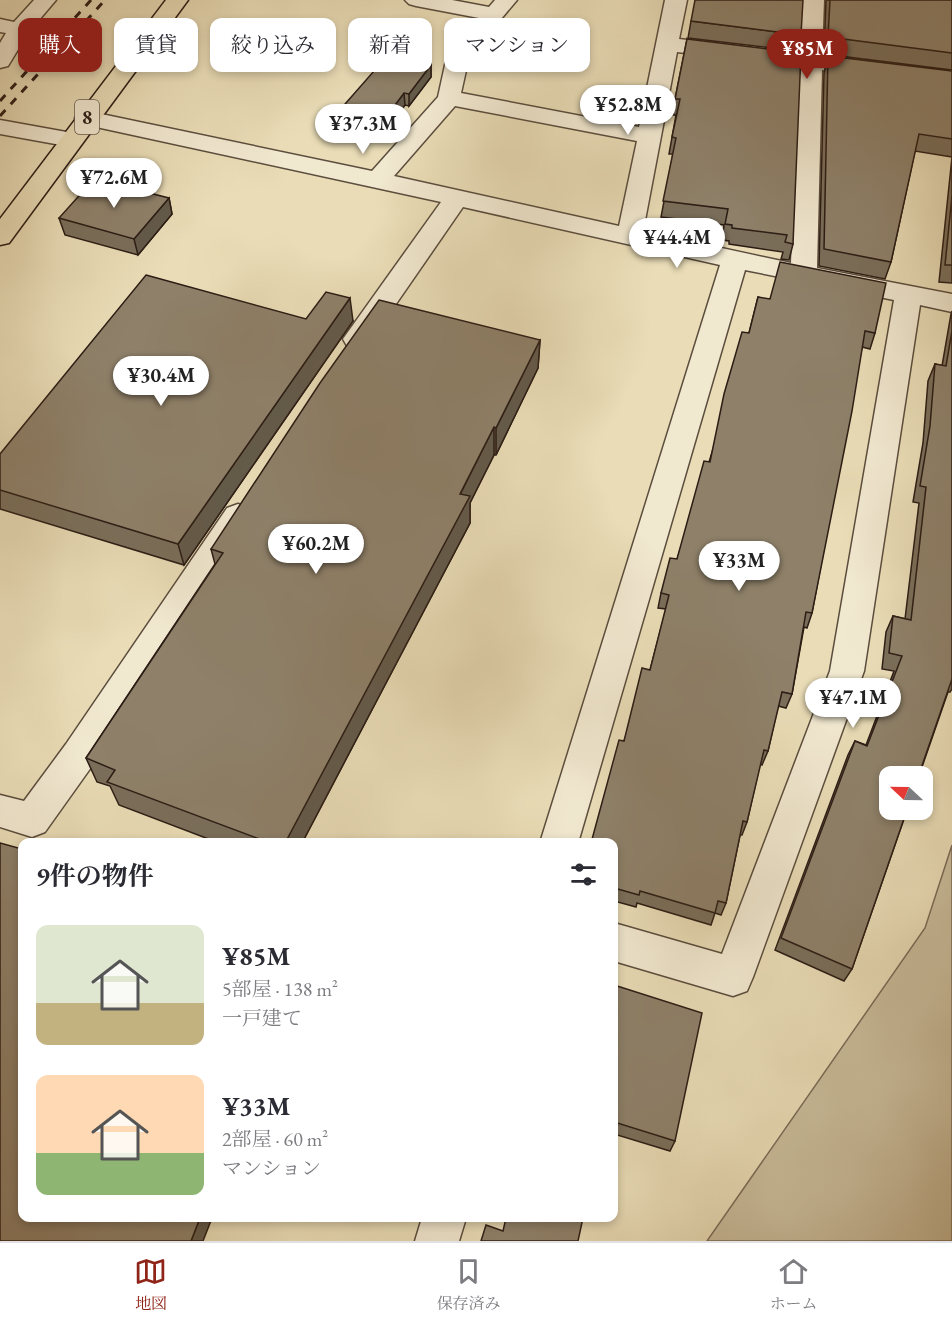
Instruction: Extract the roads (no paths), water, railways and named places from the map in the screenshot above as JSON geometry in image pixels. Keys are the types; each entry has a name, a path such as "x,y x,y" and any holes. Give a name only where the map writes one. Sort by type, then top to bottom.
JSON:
{"main road":[{"name":"8","path":"0,237 177,0"}],"street":[{"path":"0,62 10,27 45,0"},
{"path":"416,0 500,7"},
{"path":"630,235 676,0"},
{"path":"804,274 813,0"},
{"path":"378,180 449,98 458,56 500,7"},
{"path":"667,44 952,79"},
{"path":"449,98 649,136"},
{"path":"87,118 630,235 735,260 952,303"},
{"path":"0,127 72,140"},
{"path":"340,364 456,198"},
{"path":"561,838 735,260"},
{"path":"618,943 733,977 847,671 908,294"},
{"path":"0,811 32,820 79,756 254,491"},
{"path":"436,1241 443,1222"}],"railway":[{"path":"0,101 91,0"},
{"path":"0,116 105,0"}]}
